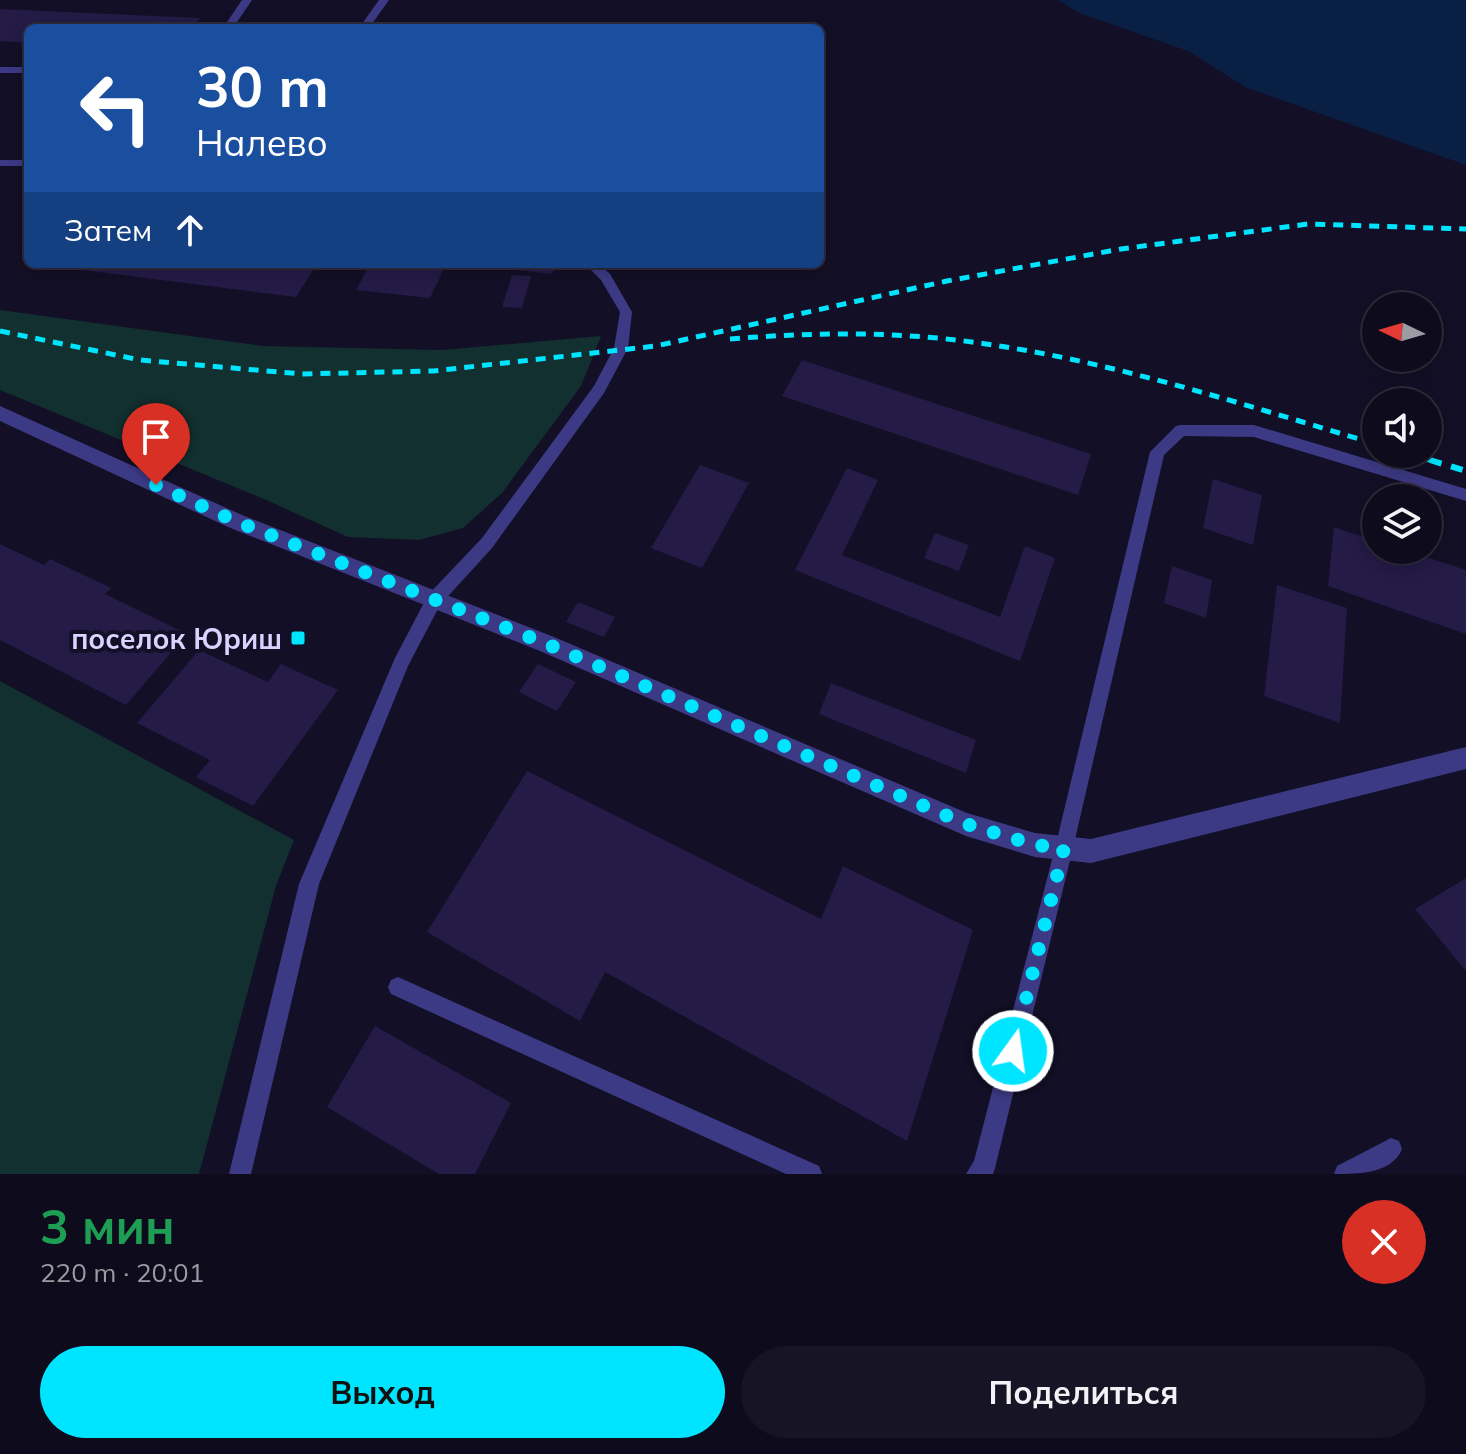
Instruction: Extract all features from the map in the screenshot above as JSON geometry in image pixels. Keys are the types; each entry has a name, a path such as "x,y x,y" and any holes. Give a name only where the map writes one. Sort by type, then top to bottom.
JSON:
{"street":[{"path":"0,413 235,521 547,644 966,824 1035,845 1091,851 1466,758"}],"lane":[{"path":"231,24 247,0"},
{"path":"367,24 384,0"},
{"path":"0,70 24,70"},
{"path":"0,163 24,163"},
{"path":"240,1174 309,884 401,663 434,600 487,543 599,389 621,348 626,312 606,277 596,268"},
{"path":"977,1174 984,1168 1064,848 1157,452 1181,430 1254,431 1466,495"},
{"path":"398,987 811,1174"},
{"path":"1345,1174 1391,1149"}],"green space":[{"path":"0,310 263,346 442,350 601,336 581,386 502,493 463,528 419,540 348,537 0,390"},
{"path":"0,681 294,840 276,886 199,1174 0,1174"}],"water":[{"path":"1058,0 1466,0 1466,165 1247,88 1188,51 1079,13"}],"building":[{"path":"0,9 200,18 195,24 24,24 24,43 0,41"},
{"path":"67,268 314,268 296,297"},
{"path":"368,268 444,268 430,298 356,290"},
{"path":"499,268 554,268 552,274"},
{"path":"512,275 531,276 522,308 502,307"},
{"path":"802,360 1091,454 1078,495 782,396"},
{"path":"700,465 749,483 702,568 651,548"},
{"path":"847,468 878,480 842,555 1000,617 1025,546 1055,558 1020,661 795,570"},
{"path":"1213,479 1262,495 1253,545 1203,528"},
{"path":"1334,527 1362,536 1362,564 1442,562 1466,570 1466,634 1328,586"},
{"path":"935,533 969,545 959,571 924,558"},
{"path":"0,544 44,565 50,559 111,588 105,594 187,634 126,705 0,640"},
{"path":"1172,566 1212,580 1206,618 1164,603"},
{"path":"1277,585 1347,608 1340,723 1264,696"},
{"path":"578,602 615,617 604,637 566,622"},
{"path":"199,650 268,682 281,664 338,690 253,806 196,777 210,760 137,723"},
{"path":"538,664 576,682 557,711 519,692"},
{"path":"831,683 976,740 966,773 819,714"},
{"path":"527,771 821,919 843,866 973,930 907,1141 605,972 580,1021 427,932"},
{"path":"1466,878 1466,971 1415,909"},
{"path":"375,1026 511,1103 475,1174 439,1174 327,1107"}],"railway":[{"path":"0,331 140,360 302,374 433,371 656,346 947,281 1121,249 1308,224 1466,229"},
{"path":"730,339 858,334 986,344 1134,374 1362,440"},
{"path":"1442,464 1466,471"}],"place":[{"name":"поселок Юриш","path":"298,638"}],"route":[{"path":"156,485 235,521 547,644 966,824 1035,845 1064,848 1013,1051"}]}
